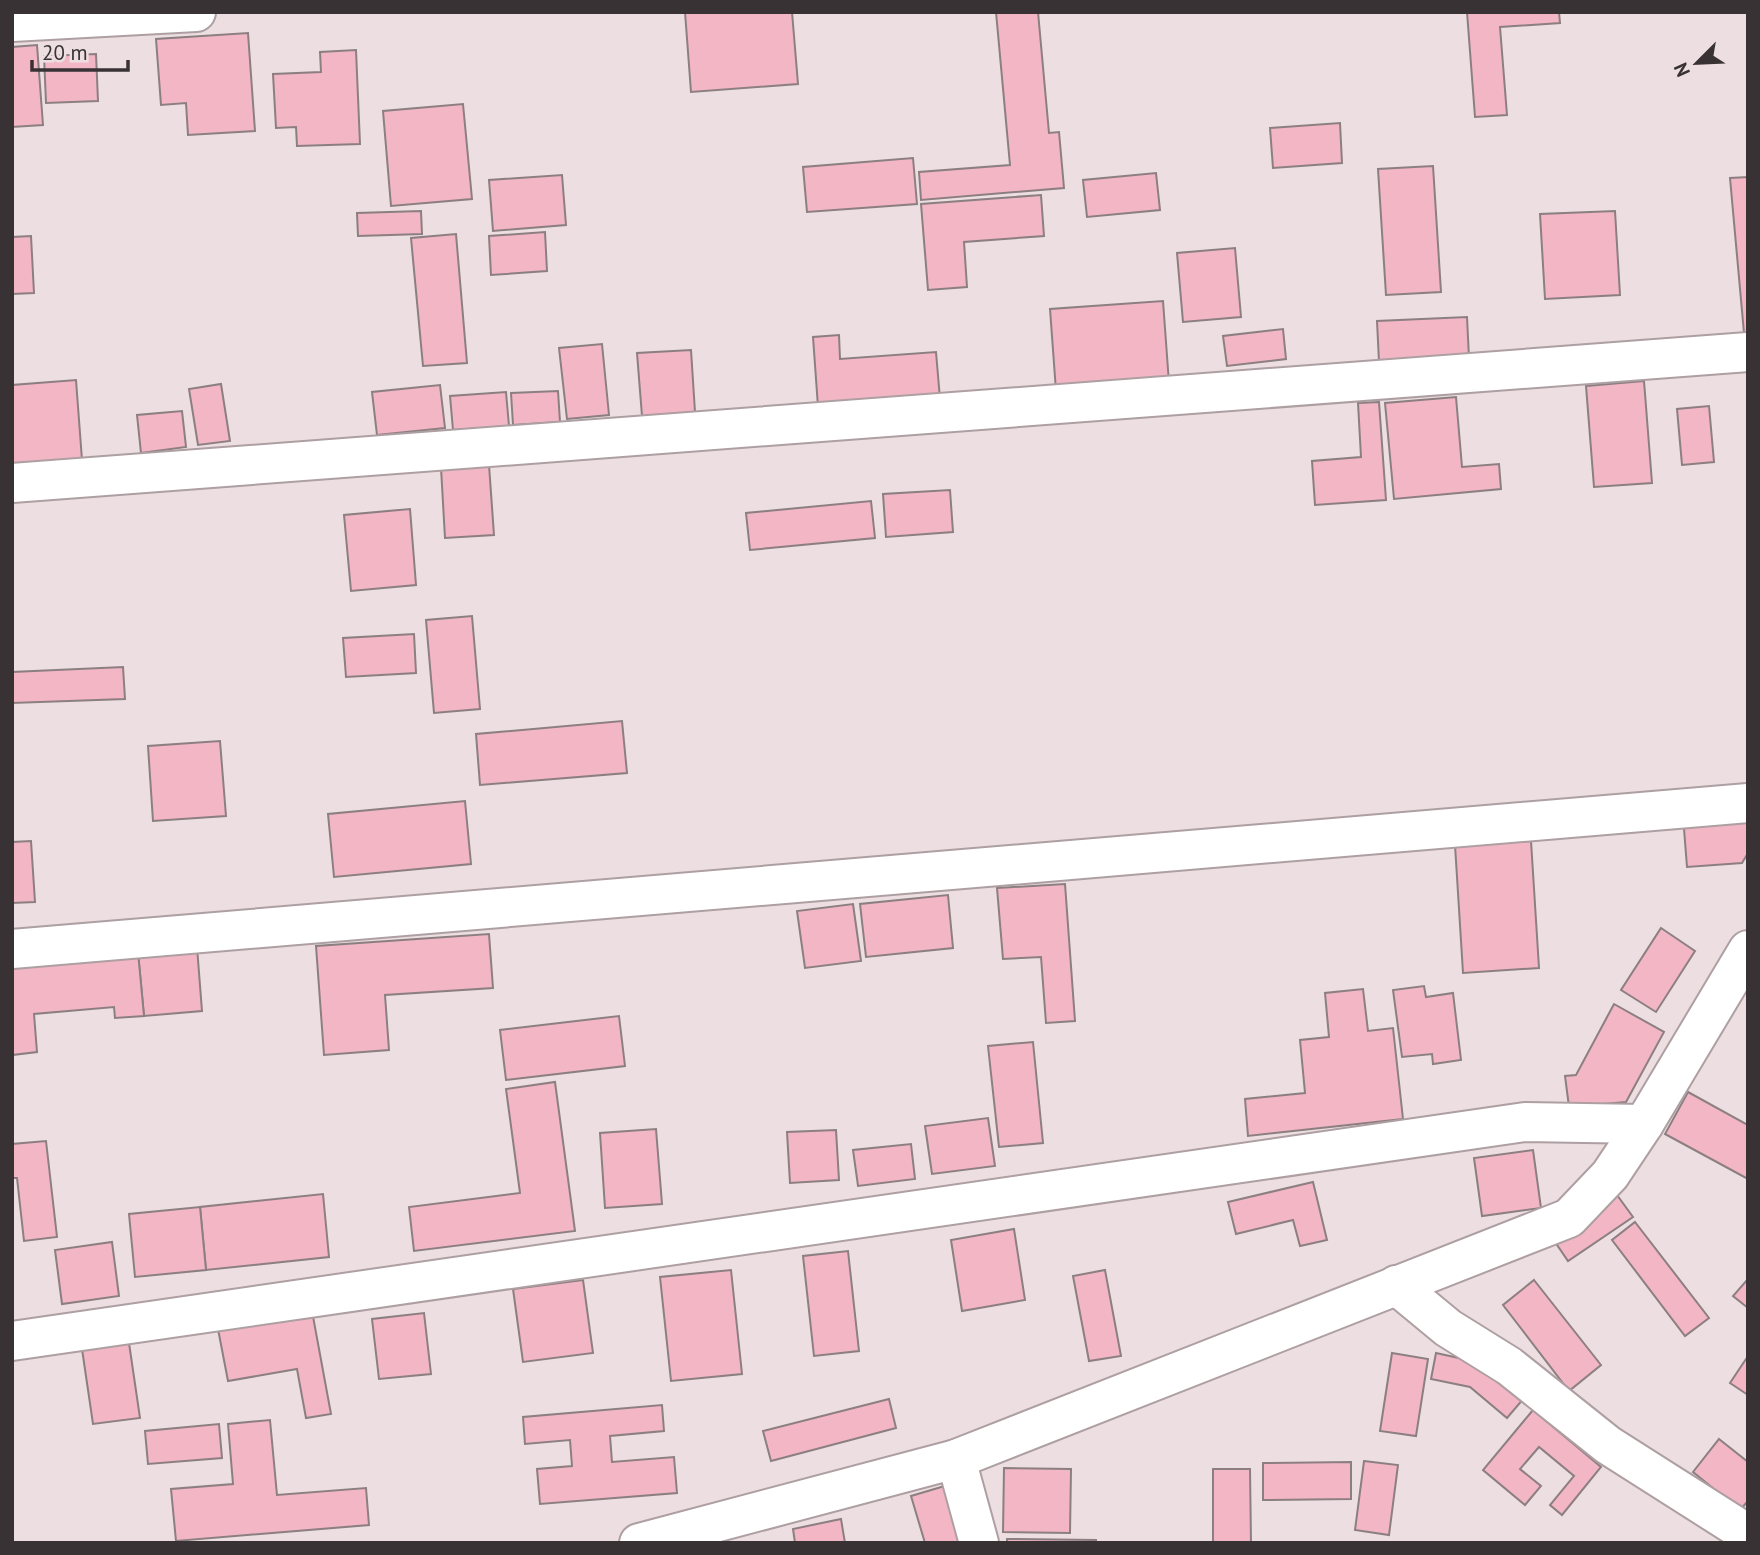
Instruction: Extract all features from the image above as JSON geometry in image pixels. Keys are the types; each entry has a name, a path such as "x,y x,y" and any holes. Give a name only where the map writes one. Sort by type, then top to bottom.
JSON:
{"street":[{"path":"12,22 196,12"},
{"path":"12,483 1748,352"},
{"path":"12,949 1748,803"},
{"path":"639,1543 956,1459 1569,1218 1610,1175 1644,1124 1748,950"},
{"path":"12,1342 1525,1122 1644,1124"},
{"path":"1396,1285 1448,1328 1509,1366 1608,1445 1748,1534"},
{"path":"956,1459 979,1543"}],"building":[{"path":"685,12 792,12 798,84 691,92"},
{"path":"996,12 1038,12 1049,133 1059,132 1064,188 921,200 919,172 1010,165"},
{"path":"1467,12 1559,12 1560,23 1500,27 1507,115 1475,117"},
{"path":"248,33 255,131 188,135 186,103 161,105 156,39"},
{"path":"37,45 43,125 12,127 12,47"},
{"path":"356,50 360,144 297,146 296,127 276,128 273,74 321,72 320,52"},
{"path":"96,54 98,101 46,103 44,56"},
{"path":"463,104 472,199 391,206 383,111"},
{"path":"1340,123 1342,163 1273,168 1270,128"},
{"path":"913,158 917,204 807,212 803,167"},
{"path":"1433,166 1441,292 1386,295 1378,169"},
{"path":"1156,173 1160,210 1087,217 1083,180"},
{"path":"562,175 566,225 493,231 489,180"},
{"path":"1748,177 1748,333 1744,333 1730,178"},
{"path":"1041,195 1044,236 964,242 967,287 928,290 921,204"},
{"path":"421,211 422,234 358,236 357,213"},
{"path":"1615,211 1620,295 1545,299 1540,214"},
{"path":"545,232 547,271 491,275 489,236"},
{"path":"456,234 467,363 423,366 411,238"},
{"path":"31,236 34,293 12,294 12,237"},
{"path":"1235,248 1241,317 1183,322 1177,253"},
{"path":"1163,301 1169,383 1056,391 1050,309"},
{"path":"1467,317 1469,358 1379,362 1377,321"},
{"path":"1283,329 1286,359 1227,366 1223,336"},
{"path":"839,335 840,359 936,352 940,399 818,407 813,337"},
{"path":"602,344 609,415 567,419 559,348"},
{"path":"691,350 695,412 642,416 637,353"},
{"path":"76,380 82,460 12,465 12,385"},
{"path":"1644,381 1652,483 1594,487 1586,386"},
{"path":"221,384 230,441 198,445 189,389"},
{"path":"440,385 445,428 377,435 372,392"},
{"path":"558,391 560,422 513,425 511,393"},
{"path":"506,392 509,426 453,430 450,396"},
{"path":"1456,397 1462,467 1499,464 1501,489 1394,499 1385,403"},
{"path":"1379,402 1386,500 1315,505 1312,461 1361,457 1358,403"},
{"path":"1709,406 1714,462 1682,465 1677,409"},
{"path":"182,411 186,447 141,453 137,415"},
{"path":"489,465 494,535 445,538 441,468"},
{"path":"950,490 953,532 886,537 883,494"},
{"path":"871,501 875,538 750,550 746,513"},
{"path":"410,509 416,585 351,591 344,515"},
{"path":"472,616 480,709 434,713 426,620"},
{"path":"414,634 416,673 346,677 343,638"},
{"path":"123,667 125,699 12,703 12,672"},
{"path":"622,721 627,773 480,785 476,734"},
{"path":"220,741 226,816 153,821 148,746"},
{"path":"465,801 471,864 334,877 328,814"},
{"path":"1748,812 1748,853 1742,863 1687,867 1683,816"},
{"path":"31,841 35,902 12,903 12,842"},
{"path":"1531,841 1539,968 1463,973 1455,845"},
{"path":"1065,884 1075,1021 1046,1023 1041,957 1003,959 997,888"},
{"path":"948,895 953,948 866,957 860,904"},
{"path":"853,904 861,961 805,968 797,911"},
{"path":"1661,928 1695,951 1656,1012 1621,990"},
{"path":"489,934 493,988 385,995 389,1050 324,1055 316,946"},
{"path":"197,947 202,1011 144,1016 138,952"},
{"path":"138,952 144,1016 115,1018 114,1007 34,1014 37,1052 12,1055 12,964"},
{"path":"1424,986 1426,997 1453,993 1461,1060 1433,1064 1432,1054 1402,1057 1393,990"},
{"path":"1363,989 1368,1031 1393,1028 1403,1119 1248,1136 1245,1099 1305,1093 1300,1040 1329,1037 1325,993"},
{"path":"1614,1004 1664,1032 1626,1102 1569,1107 1565,1076 1576,1075"},
{"path":"619,1016 625,1066 506,1080 500,1030"},
{"path":"1033,1042 1043,1143 999,1147 988,1046"},
{"path":"555,1082 575,1231 414,1251 409,1207 520,1193 506,1089"},
{"path":"1688,1092 1748,1125 1748,1179 1665,1134"},
{"path":"988,1118 995,1166 932,1174 925,1126"},
{"path":"656,1129 662,1204 605,1208 600,1133"},
{"path":"836,1130 839,1180 790,1183 787,1132"},
{"path":"46,1141 57,1237 24,1241 17,1178 12,1178 12,1144"},
{"path":"911,1144 915,1179 858,1186 853,1150"},
{"path":"1533,1150 1541,1208 1482,1216 1474,1158"},
{"path":"1313,1182 1327,1240 1300,1246 1293,1220 1236,1234 1228,1202"},
{"path":"323,1194 329,1257 206,1270 200,1207"},
{"path":"1617,1195 1633,1217 1568,1261 1553,1239"},
{"path":"200,1207 206,1270 135,1277 129,1214"},
{"path":"1635,1222 1709,1318 1685,1336 1612,1240"},
{"path":"1014,1229 1025,1300 962,1311 951,1240"},
{"path":"112,1242 119,1296 62,1304 55,1250"},
{"path":"848,1251 859,1351 814,1356 803,1256"},
{"path":"731,1270 742,1374 671,1381 660,1277"},
{"path":"1105,1270 1121,1356 1089,1361 1073,1276"},
{"path":"1748,1279 1748,1308 1733,1296"},
{"path":"583,1280 593,1353 523,1362 513,1289"},
{"path":"1534,1280 1601,1365 1569,1391 1503,1305"},
{"path":"312,1311 331,1414 306,1418 297,1369 228,1381 218,1329"},
{"path":"424,1313 431,1374 379,1379 372,1319"},
{"path":"129,1343 140,1418 93,1424 82,1349"},
{"path":"1392,1353 1428,1359 1416,1436 1380,1431"},
{"path":"1436,1353 1486,1364 1525,1397 1507,1418 1470,1387 1431,1379"},
{"path":"1748,1356 1748,1395 1730,1383"},
{"path":"889,1399 896,1428 771,1461 763,1431"},
{"path":"662,1405 664,1431 610,1436 612,1462 674,1457 677,1493 540,1504 537,1469 572,1466 570,1440 525,1444 523,1417"},
{"path":"1533,1410 1601,1467 1562,1515 1550,1505 1574,1476 1539,1447 1520,1469 1541,1486 1525,1505 1483,1470"},
{"path":"270,1420 277,1495 366,1488 369,1525 176,1541 171,1489 233,1484 228,1424"},
{"path":"219,1424 222,1458 148,1464 145,1431"},
{"path":"1719,1439 1748,1462 1748,1501 1740,1510 1693,1472"},
{"path":"1364,1461 1398,1465 1389,1535 1355,1530"},
{"path":"1351,1462 1351,1499 1263,1500 1263,1463"},
{"path":"1004,1468 1071,1469 1070,1533 1003,1532"},
{"path":"1213,1469 1250,1469 1251,1543 1213,1543"},
{"path":"948,1485 966,1543 925,1543 911,1496"},
{"path":"841,1519 845,1543 795,1543 793,1529"},
{"path":"1007,1539 1096,1540 1096,1543 1007,1543"}]}
